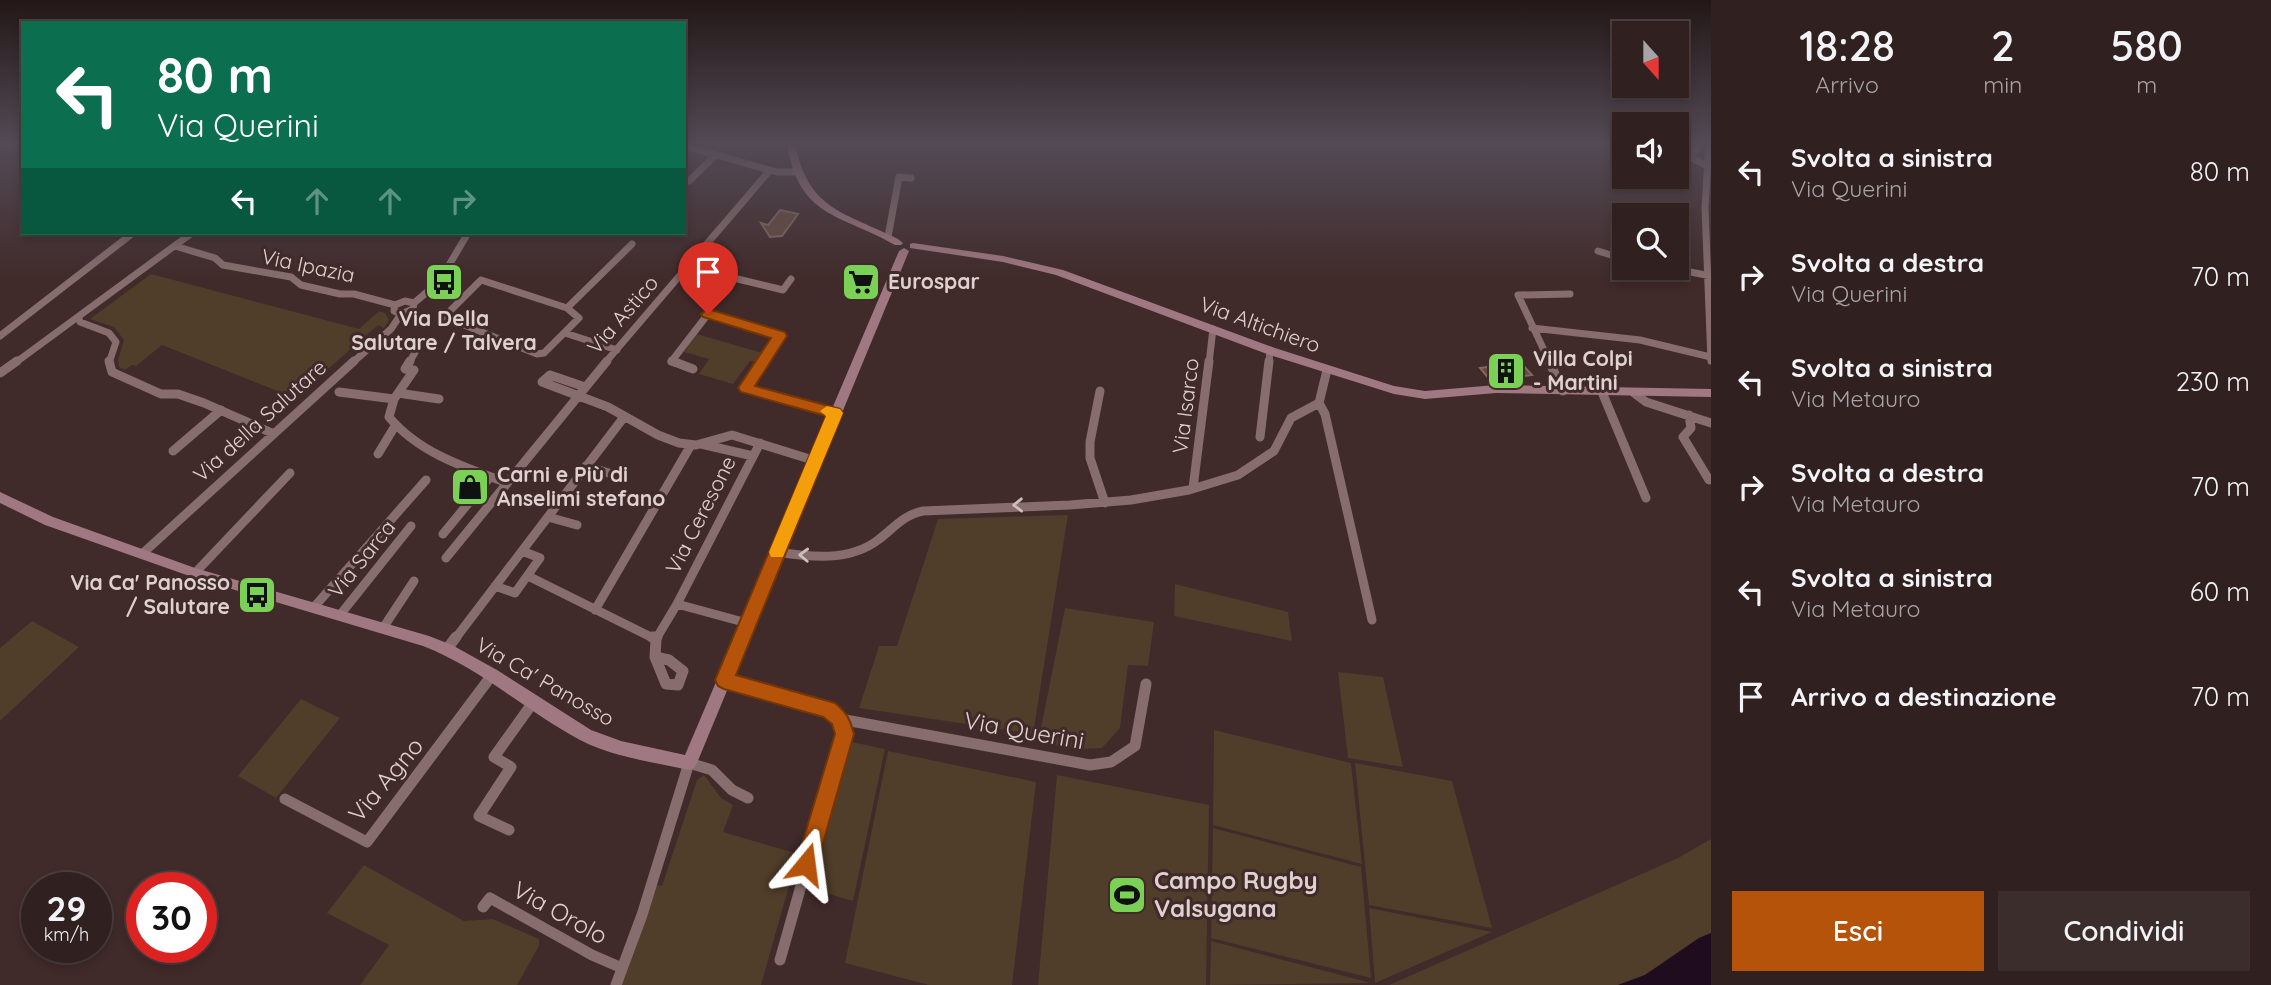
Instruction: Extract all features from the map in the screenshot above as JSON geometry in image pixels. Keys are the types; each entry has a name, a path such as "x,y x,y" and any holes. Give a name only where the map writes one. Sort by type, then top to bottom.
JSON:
{"street":[{"name":"Via Astico","path":"446,558 505,482 754,189"},
{"name":"Via Altichiero","path":"807,189 820,203 841,216 905,246 1003,259 1059,272 1270,350 1394,390 1425,394 1496,389 1711,393"},
{"path":"888,237 898,189"},
{"path":"1532,328 1640,340 1711,359 1709,189"},
{"path":"0,336 131,235"},
{"path":"0,373 189,235"},
{"name":"Via della Salutare","path":"142,554 272,433 391,329 401,314 413,309 414,303 433,290 467,235"},
{"path":"568,308 632,244"},
{"name":"Via Ipazia","path":"175,246 215,258 223,265 291,277 301,285 340,294 354,294 395,305"},
{"path":"616,985 642,915 689,763 905,246"},
{"path":"1598,251 1612,255"},
{"path":"688,267 783,290 790,279"},
{"path":"1689,272 1710,276"},
{"path":"481,280 568,308 579,318 544,353 537,354 444,317 481,280"},
{"path":"433,290 461,299"},
{"path":"1563,391 1518,295 1570,294"},
{"name":"Via della Salutare","path":"395,305 405,301 414,303"},
{"path":"395,305 394,311 401,314"},
{"path":"692,369 671,362 708,314 780,336 746,388 835,413"},
{"path":"537,354 576,315"},
{"path":"79,318 109,333 116,342 109,362 112,372 161,394 184,396 221,410 272,433"},
{"name":"Via Isarco","path":"1193,488 1213,329"},
{"path":"565,333 617,350"},
{"path":"422,342 405,369 414,370 396,396 389,417 395,426 444,457 505,482"},
{"path":"1260,437 1270,350"},
{"path":"1328,370 1319,402 1325,414 1372,620"},
{"path":"585,387 550,375 542,382 608,407 662,438 752,456"},
{"path":"1100,391 1090,442 1090,458 1105,503"},
{"path":"339,392 439,399"},
{"path":"1602,392 1646,498"},
{"name":"Via Altichiero","path":"1634,393 1646,402 1711,422"},
{"path":"777,552 815,556 854,552 869,547 907,514 922,511 1105,503 1161,496 1229,479 1256,465 1286,438 1291,418 1296,413 1319,402"},
{"path":"173,451 221,410"},
{"path":"1689,415 1691,428 1683,436 1685,445 1709,480"},
{"path":"447,649 624,416"},
{"path":"378,454 395,426"},
{"path":"595,610 696,445 720,435 732,435 816,461"},
{"name":"Via Ceresone","path":"655,657 656,639 677,604 760,443"},
{"path":"586,466 612,474"},
{"path":"195,573 290,474"},
{"path":"443,534 490,477"},
{"path":"314,606 426,480"},
{"name":"Via Ca' Panosso","path":"0,498 49,522 195,573 314,606 447,649 586,735 621,748 689,763"},
{"path":"548,517 577,525"},
{"name":"Via Sarca","path":"340,615 411,526"},
{"path":"495,586 515,593 540,558 522,551"},
{"path":"528,576 656,639"},
{"path":"383,628 415,581"},
{"name":"Via Ceresone","path":"677,604 747,623"},
{"name":"Via Agno","path":"285,799 367,842 492,675"},
{"name":"Via Querini","path":"724,680 828,709 840,719 1090,765 1111,762 1135,746 1146,684"},
{"path":"509,830 479,816 511,767 494,757 534,701"},
{"path":"780,960 844,734 840,719"},
{"path":"689,763 707,767 721,778 732,793 748,798"},
{"name":"Via Orolo","path":"483,907 490,898 592,955 622,968"}],"shaded area":[{"path":"151,274 359,329 379,311 385,313 389,320 384,328 378,325 295,398 162,345 136,366 132,365 125,370 119,367 118,360 124,340 114,327 90,319"},
{"path":"697,334 762,353 756,362 750,361 733,384 699,374 709,359 684,352"},
{"path":"1068,515 1033,734 859,708 879,646 897,646 938,519"},
{"path":"1175,584 1288,612 1292,641 1174,616"},
{"path":"1065,608 1154,622 1148,666 1128,665 1120,728 1102,748 1082,749 1038,743"},
{"path":"32,621 79,647 0,721 0,648"},
{"path":"1338,672 1383,677 1403,767 1348,758"},
{"path":"301,699 340,718 276,798 238,776"},
{"path":"1214,730 1351,763 1362,864 1213,825"},
{"path":"847,741 885,749 853,901 805,887"},
{"path":"888,751 1036,782 1012,985 929,985 845,963"},
{"path":"1355,763 1452,781 1492,928 1369,905"},
{"path":"704,775 721,798 733,805 723,832 798,854 761,985 621,985 655,885 662,886 697,780"},
{"name":"Campo Rugby Valsugana","path":"1057,775 1209,805 1206,985 1038,985"},
{"path":"1213,828 1361,867 1371,978 1211,938"},
{"path":"1711,839 1711,933 1699,938 1645,975 1618,985 1389,985 1678,858"},
{"path":"364,865 464,921 493,919 539,939 539,946 517,985 360,985 389,945 327,913"},
{"path":"1369,908 1492,932 1375,983"},
{"path":"1711,933 1711,985 1618,985 1645,975 1699,938"},
{"path":"1211,941 1371,983 1210,985"}],"building":[{"path":"780,210 798,214 782,236 770,237 761,223 768,225"},
{"name":"Villa Colpi - Martini","path":"1522,364 1532,375 1490,380 1480,368"}],"slow traffic":[{"path":"777,552 835,413 827,411"}],"place":[{"name":"Via Della Salutare / Talvera","path":"444,282"},
{"name":"Eurospar","path":"861,282"},
{"name":"Villa Colpi - Martini","path":"1506,371"},
{"name":"Carni e Più di Anselimi stefano","path":"470,487"},
{"name":"Via Ca' Panosso / Salutare","path":"257,595"},
{"name":"Campo Rugby Valsugana","path":"1127,895"}],"route":[{"path":"708,314 780,336 746,388 835,413 724,680 828,709 840,719 844,734 806,864"}]}
